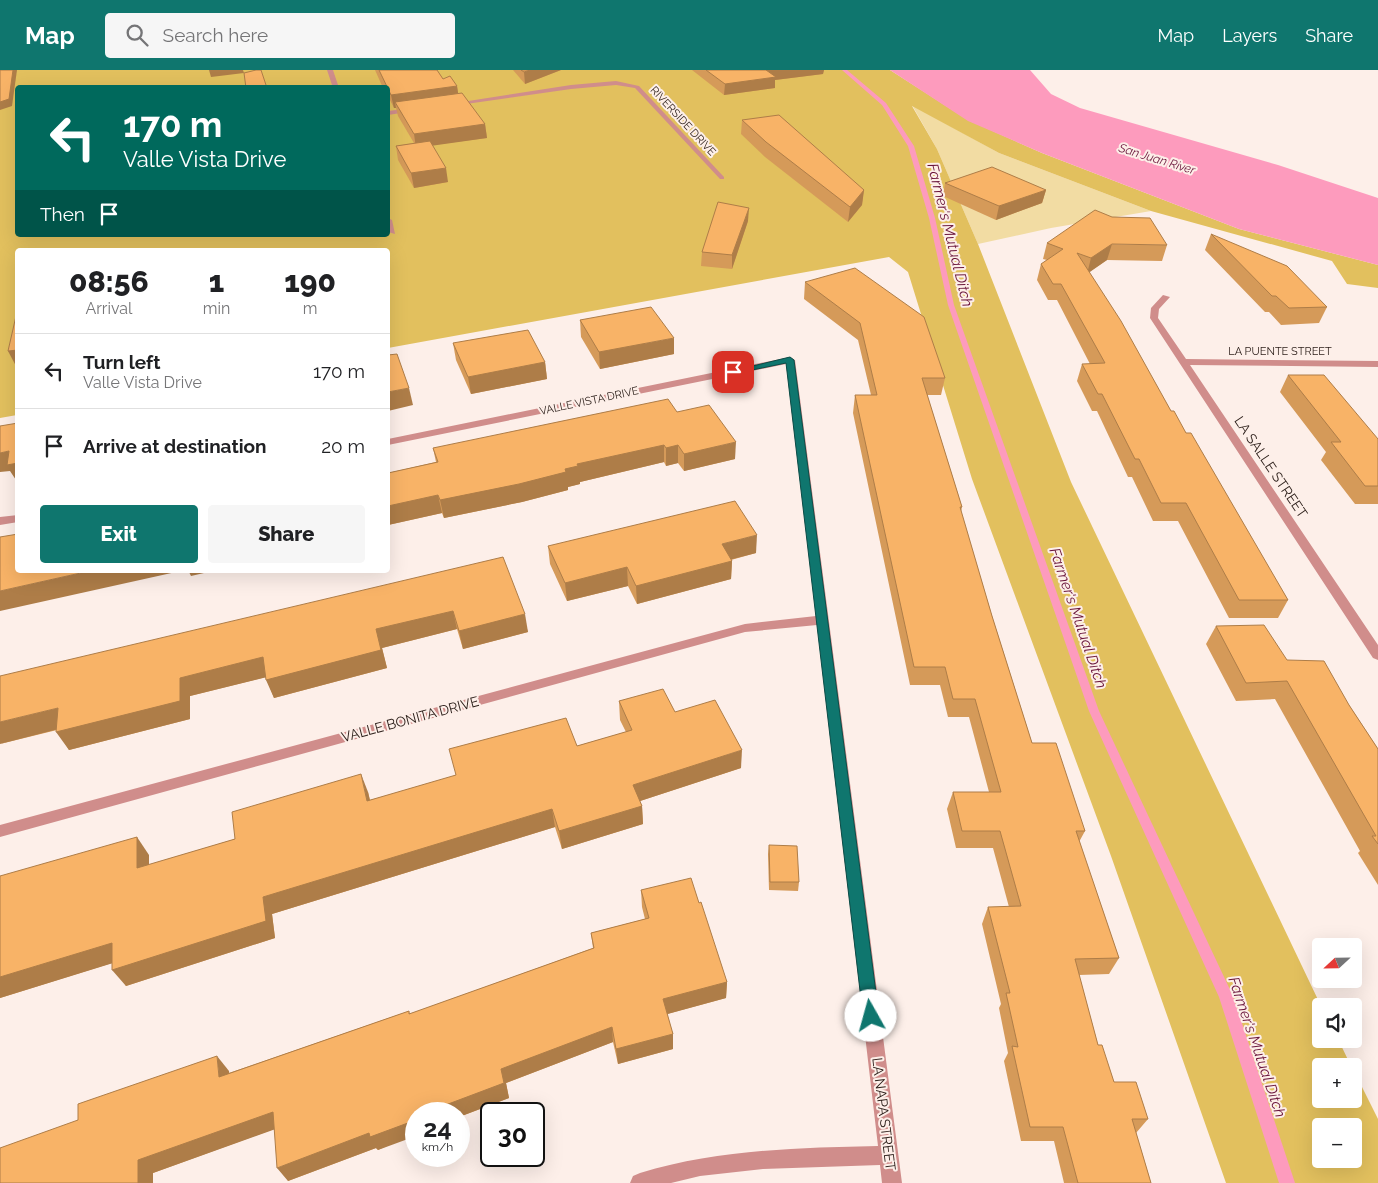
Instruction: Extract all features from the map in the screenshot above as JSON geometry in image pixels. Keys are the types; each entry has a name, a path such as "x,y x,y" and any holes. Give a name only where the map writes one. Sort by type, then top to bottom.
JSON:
{"street":[{"path":"330,70 335,85"},
{"name":"RIVERSIDE DRIVE","path":"442,106 571,87 616,83 637,87 722,178"},
{"path":"390,113 424,108"},
{"path":"390,226 392,232"},
{"name":"LA SALLE STREET","path":"1166,297 1155,308 1154,318 1378,655"},
{"name":"VALLE VISTA DRIVE","path":"390,442 790,360"},
{"name":"LA NAPA STREET","path":"790,360 892,1183"},
{"name":"LA PUENTE STREET","path":"1183,362 1378,364"},
{"path":"0,521 15,518"},
{"name":"VALLE BONITA DRIVE","path":"0,830 744,628 821,620"},
{"path":"640,1183 660,1176 738,1161 889,1155"}],"shaded area":[{"path":"0,70 890,70 968,120 1042,153 1239,229 1378,265 1378,288 1347,284 1332,261 1151,211 999,153 912,106 937,149 978,244 1071,482 1317,998 1312,998 1312,1048 1342,1048 1347,1058 1312,1058 1312,1108 1362,1108 1362,1087 1378,1119 1378,1183 1226,1183 1111,856 972,479 908,272 889,257 390,348 390,248 15,248 15,415 0,418"},
{"path":"912,105 999,153 1151,211 1051,228 978,244 937,149"}],"water":[{"name":"San Juan River","path":"890,70 1030,70 1051,94 1080,108 1278,165 1378,198 1378,265 1239,229 1042,153 968,121"}],"building":[{"path":"0,70 13,70 9,99 0,102"},
{"path":"261,70 266,85 246,85 244,73"},
{"path":"379,70 437,70 443,79 450,76 457,86 391,95 390,85 386,85"},
{"path":"706,70 766,70 776,77 725,84"},
{"path":"462,93 485,124 414,134 395,102"},
{"path":"779,115 864,190 850,207 766,142 742,120"},
{"path":"430,141 446,168 411,173 396,146"},
{"path":"992,167 1046,190 999,206 945,183"},
{"path":"718,202 749,208 732,255 702,252"},
{"path":"1095,210 1112,217 1150,218 1167,245 1112,244 1091,258 1077,253 1121,321 1171,411 1174,411 1186,433 1191,433 1288,600 1239,600 1186,503 1161,503 1139,459 1135,459 1102,394 1098,394 1082,364 1105,363 1061,284 1053,284 1041,264 1063,249 1047,243"},
{"path":"1211,234 1287,266 1327,307 1289,308 1276,296 1272,296"},
{"path":"855,268 924,317 945,378 922,378 962,507 960,507 992,616 1032,743 1056,743 1085,831 1076,831 1119,958 1075,959 1098,1045 1102,1045 1114,1082 1136,1082 1148,1119 1132,1119 1151,1183 1078,1183 1063,1127 1030,1127 1012,1046 1018,1047 1006,993 1010,993 988,907 1021,906 1000,831 962,831 953,792 1001,792 975,699 953,699 945,667 914,667 855,395 877,395 860,323 805,282"},
{"path":"651,307 674,338 599,352 580,320"},
{"path":"15,320 15,350 8,351"},
{"path":"528,330 545,362 468,377 453,343"},
{"path":"397,354 409,388 390,392 390,355"},
{"path":"1288,375 1324,375 1378,439 1378,486 1365,486 1331,442 1341,442"},
{"path":"668,399 677,412 709,405 736,442 684,454 678,445 666,448 664,445 577,464 578,466 565,469 566,472 519,484 440,500 438,495 390,506 390,473 438,462 433,448"},
{"path":"15,424 15,464 7,465 9,451 0,453 0,426"},
{"path":"735,501 757,535 722,544 732,561 636,586 627,567 565,583 548,546"},
{"path":"15,534 15,573 81,573 0,591 0,537"},
{"path":"503,557 525,614 459,631 453,611 376,629 381,650 266,680 263,657 180,678 180,701 56,732 58,708 0,722 0,676"},
{"path":"1264,625 1287,660 1324,661 1349,705 1378,749 1378,844 1372,836 1376,836 1287,681 1246,683 1216,626"},
{"path":"663,689 675,712 715,700 742,750 633,785 642,806 559,831 552,809 263,897 266,921 112,970 112,943 0,977 0,876 137,837 137,868 235,839 232,812 361,774 367,801 456,775 449,749 566,718 577,746 632,730 619,701"},
{"path":"769,845 797,846 799,882 770,882"},
{"path":"691,878 699,903 701,902 727,982 663,999 673,1034 616,1049 612,1027 501,1069 504,1083 454,1102 405,1102 405,1124 370,1137 369,1133 277,1168 273,1112 138,1160 138,1183 0,1183 0,1148 78,1120 78,1104 217,1056 219,1077 409,1011 409,1014 594,948 591,933 649,918 641,890"}],"waterway":[{"name":"Farmer's Mutual Ditch","path":"844,70 884,104 911,146 932,218 951,305 1094,711 1226,996 1287,1183"}],"route":[{"path":"733,372 790,360 871,1016"}]}
